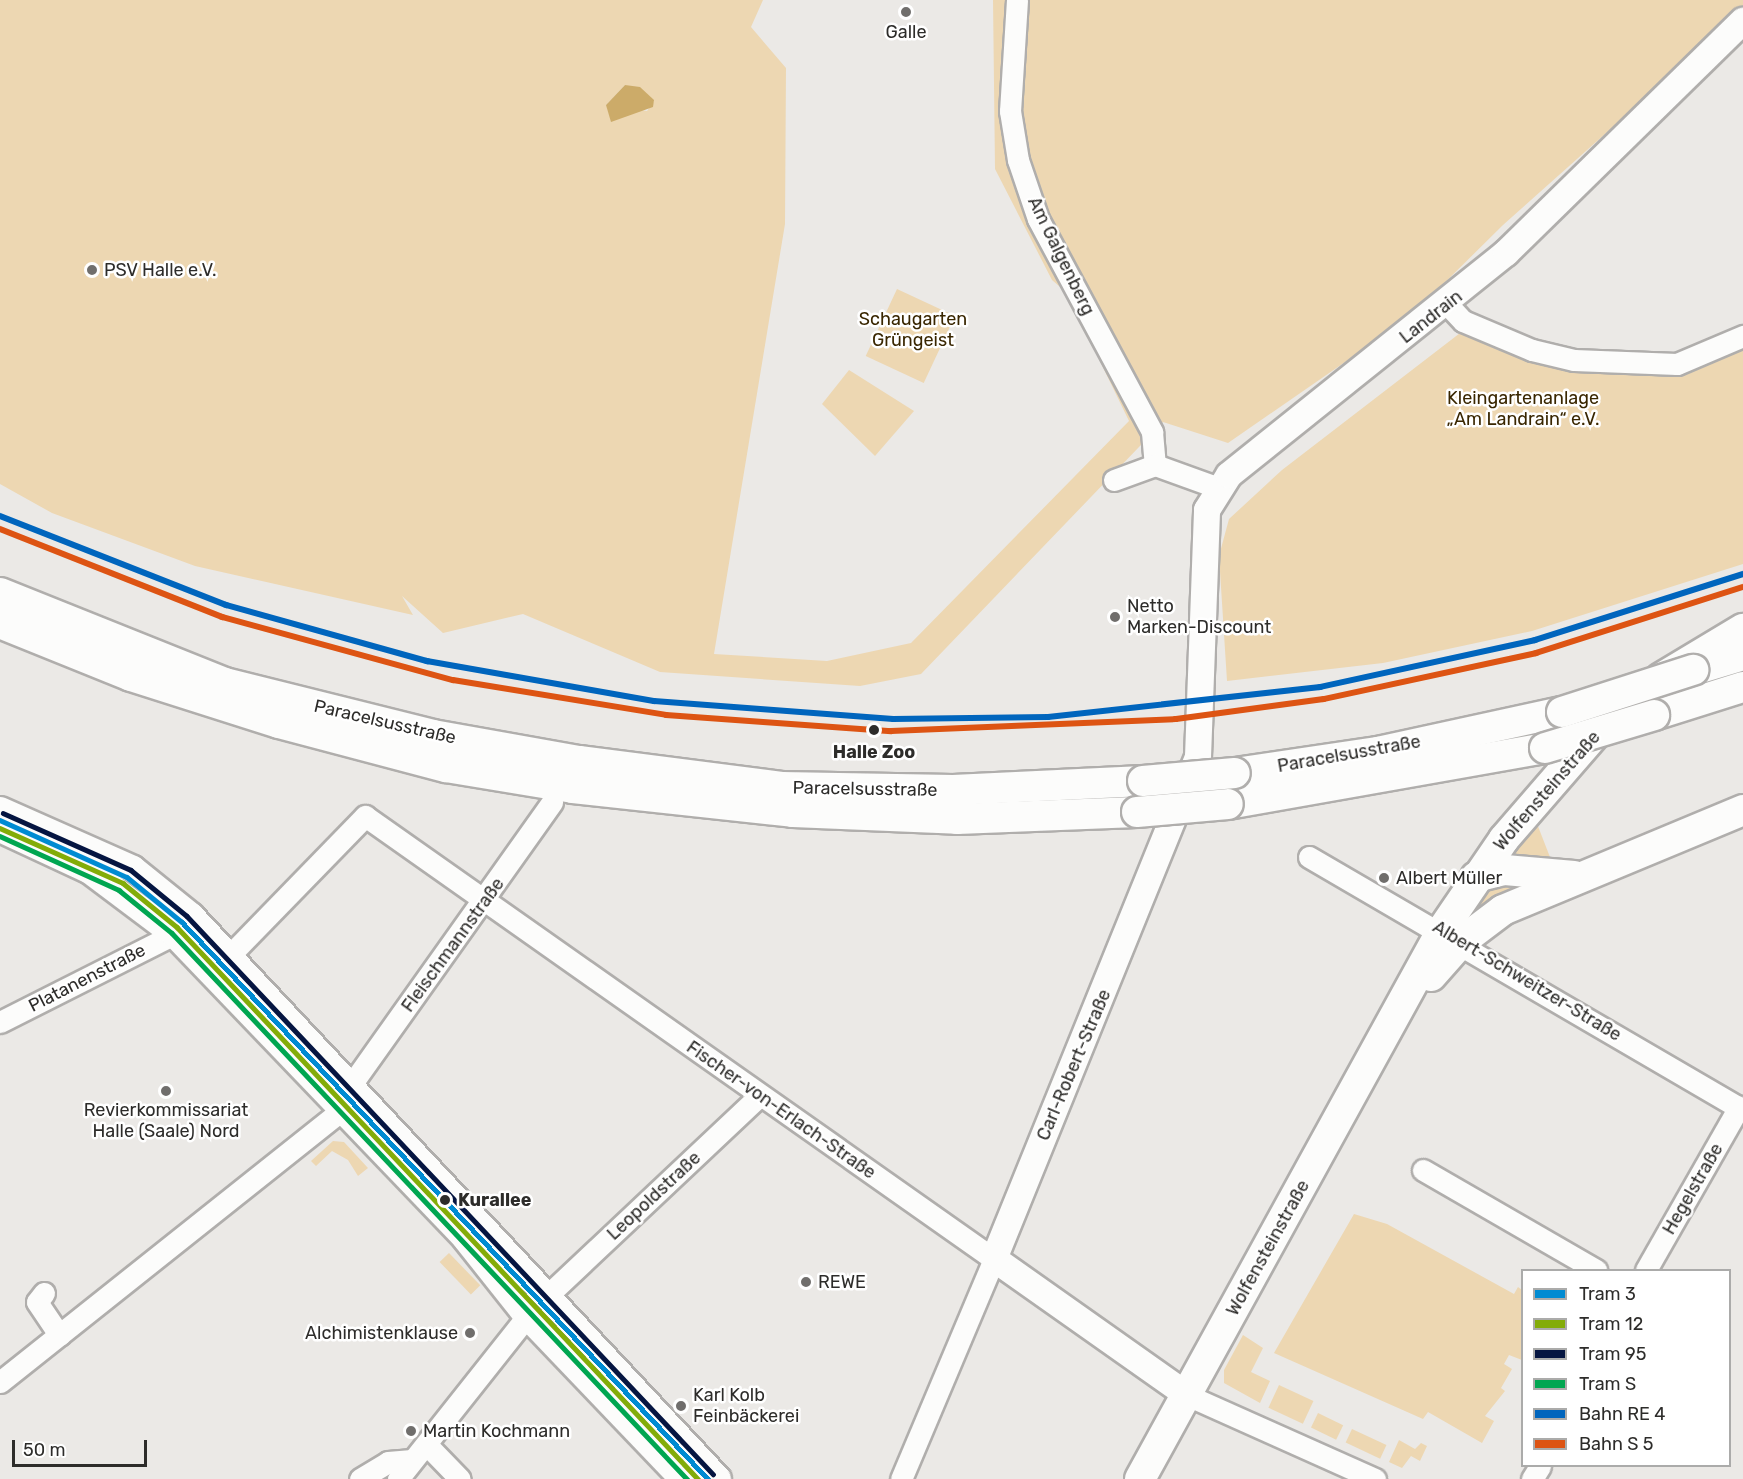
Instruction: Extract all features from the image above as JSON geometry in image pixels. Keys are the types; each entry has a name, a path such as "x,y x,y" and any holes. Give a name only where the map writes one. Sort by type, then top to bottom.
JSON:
{"main road":[{"name":"Paracelsusstraße","path":"0,593 225,683 433,735 559,778 782,787 953,790 1143,781 1235,773 1378,752 1562,712 1743,655"},
{"name":"Paracelsusstraße","path":"0,623 131,676 279,723 446,766 559,778 793,812 957,819 1137,812 1228,804 1545,748 1743,687"},
{"name":"Wolfensteinstraße","path":"1140,1479 1396,1017 1452,936 1476,877 1556,775 1617,712 1743,629"},
{"name":"Wolfensteinstraße","path":"1452,936 1574,876 1743,810"},
{"name":"Wolfensteinstraße","path":"1476,877 1505,870 1574,876"}],"street":[{"name":"Am Galgenberg","path":"1017,0 1010,111 1018,160 1038,219 1152,432 1155,465"},
{"name":"Landrain","path":"1205,642 1207,510 1229,475 1448,304 1743,21"},
{"path":"1448,304 1463,321 1532,350 1574,360 1677,364 1743,336"},
{"path":"1114,480 1155,465 1219,488"},
{"name":"Carl-Robert-Straße","path":"901,1479 994,1259 1198,757 1205,642"},
{"name":"Fleischmannstraße","path":"347,1097 486,902 559,778"},
{"path":"0,810 133,869 230,955 466,1239 527,1316 682,1479"},
{"name":"Fischer-von-Erlach-Straße","path":"230,955 365,816 759,1096 1187,1395 1376,1479"},
{"path":"0,829 90,871 174,934 347,1097 548,1294 718,1479"},
{"name":"Albert-Schweitzer-Straße","path":"1309,857 1452,936 1741,1109"},
{"name":"Platanenstraße","path":"0,1022 174,934"},
{"name":"Leopoldstraße","path":"548,1294 759,1096"},
{"path":"0,1382 216,1210 347,1097"},
{"name":"Hegelstraße","path":"1647,1269 1741,1109"},
{"path":"1423,1170 1594,1269"},
{"path":"44,1293 37,1302 59,1335"},
{"path":"398,1479 409,1460 428,1445 527,1316"},
{"path":"428,1445 460,1479"},
{"path":"360,1479 388,1462 409,1460"}],"green space":[{"path":"0,0 763,0 751,27 786,68 785,224 714,654 827,661 911,643 1129,421 1067,293 1052,280 995,169 993,0 1743,0 1743,11 1503,225 1410,317 1228,443 1163,422 921,674 860,686 660,672 523,614 443,633 402,596 413,615 195,566 52,513 0,484","holes":["625,85 654,101 647,111 606,105"]},
{"name":"Schaugarten Grüngeist","path":"897,289 955,316 924,383 866,356"},
{"name":"Kleingartenanlage „Am Landrain“ e.V.","path":"1464,330 1670,370 1704,365 1743,346 1743,564 1532,631 1383,663 1227,681 1219,556 1229,519 1282,470"},
{"path":"849,370 914,411 875,456 822,404"},
{"path":"1534,816 1555,870 1496,863"},
{"path":"1539,881 1482,917 1465,909 1481,886"},
{"path":"333,1141 344,1142 368,1168 358,1176 348,1160 332,1151 316,1166 311,1161"},
{"path":"1354,1214 1387,1224 1514,1294 1518,1287 1521,1289 1521,1360 1509,1355 1504,1364 1512,1369 1501,1388 1505,1391 1485,1416 1494,1421 1482,1443 1428,1412 1423,1419 1274,1353"},
{"path":"449,1253 480,1285 471,1294 440,1262"},
{"path":"1243,1335 1263,1348 1251,1372 1270,1381 1260,1403 1224,1383 1224,1370"},
{"path":"1279,1385 1313,1401 1303,1424 1268,1408"},
{"path":"1318,1413 1343,1425 1336,1440 1311,1427"},
{"path":"1352,1429 1386,1445 1380,1459 1346,1443"},
{"path":"1399,1440 1415,1449 1421,1443 1427,1446 1420,1461 1411,1456 1402,1468 1389,1462"}],"shaded area":[{"path":"625,85 640,87 654,100 653,107 611,122 606,105"}],"tram line":[{"name":"95","path":"3,813 131,870 187,916 713,1474"},
{"name":"3","path":"0,820 127,877 182,922 708,1479"},
{"name":"12","path":"0,828 123,883 177,927 698,1479"},
{"name":"S","path":"0,836 119,890 172,933 687,1479"}],"transit line":[{"path":"0,516 226,605 427,661 654,701 893,719 1048,717 1320,687 1535,640 1743,574"},
{"path":"0,529 222,617 453,680 666,715 891,731 1176,719 1324,699 1536,653 1743,587"}],"place":[{"name":"Galle","path":"906,12"},
{"name":"PSV Halle e.V.","path":"92,270"},
{"name":"Netto Marken-Discount","path":"1115,617"},
{"name":"Halle Zoo","path":"874,730"},
{"name":"Albert Müller","path":"1384,878"},
{"name":"Revierkommissariat Halle (Saale) Nord","path":"166,1091"},
{"name":"Kurallee","path":"445,1200"},
{"name":"REWE","path":"806,1282"},
{"name":"Alchimistenklause","path":"470,1333"},
{"name":"Karl Kolb Feinbäckerei","path":"681,1406"},
{"name":"Martin Kochmann","path":"411,1431"}]}
